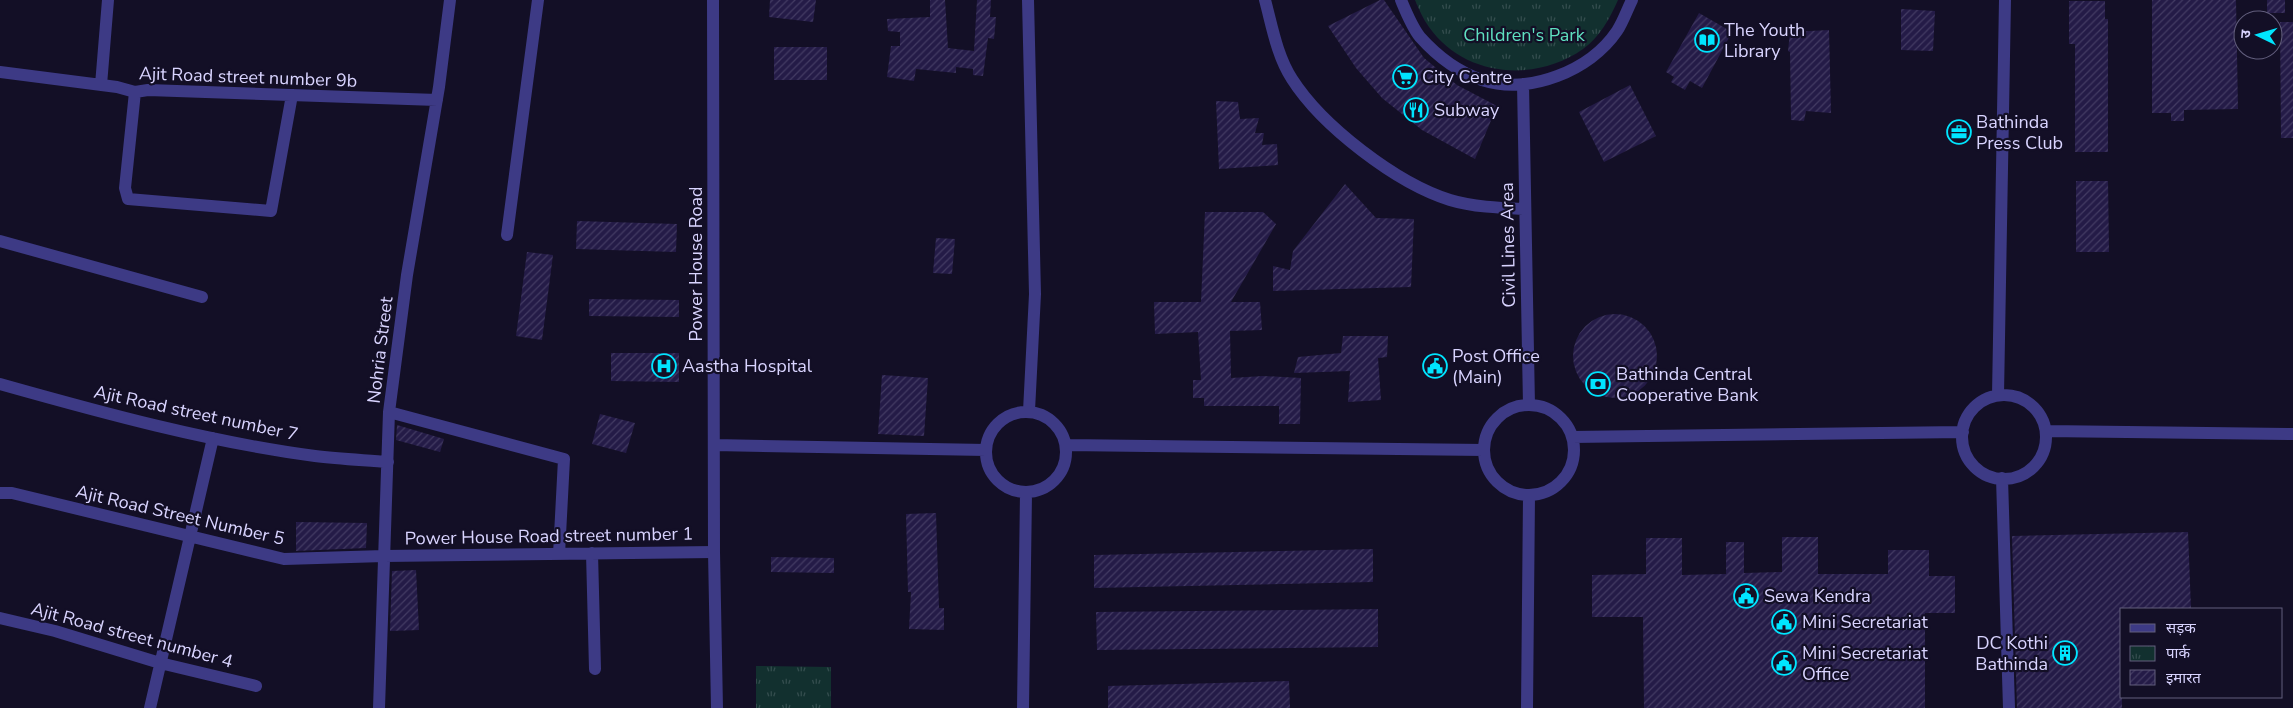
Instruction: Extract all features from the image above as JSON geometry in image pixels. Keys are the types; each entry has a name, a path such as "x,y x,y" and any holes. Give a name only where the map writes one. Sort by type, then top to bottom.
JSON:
{"street":[{"path":"101,85 108,0"},
{"name":"Nohria Street","path":"379,708 389,412 408,275 437,100 450,0"},
{"path":"507,235 538,0"},
{"name":"Power House Road","path":"713,0 714,552 717,708"},
{"path":"1028,0 1035,294 1029,411"},
{"path":"1265,0 1276,44 1291,78 1306,99 1342,136 1408,180 1451,200 1525,209"},
{"path":"1401,0 1419,35 1447,63 1483,80 1523,84 1559,77 1592,58 1617,31 1632,0"},
{"path":"1998,395 2005,0"},
{"name":"Ajit Road street number 9b","path":"0,72 101,85 134,92 148,90 437,100"},
{"name":"Civil Lines Area","path":"1523,84 1529,405"},
{"path":"134,92 125,188 128,199 271,211 292,95"},
{"path":"0,241 202,297"},
{"name":"Ajit Road street number 7","path":"0,384 72,404 213,438 316,456 388,462"},
{"path":"1998,395 2011,395 2024,399 2042,418 2046,431 2046,443 2035,465 2020,475 2002,478 1983,472 1968,458 1964,446 1963,432 1966,419 1974,408 1985,399 1998,395"},
{"path":"1529,405 1543,408 1555,414 1565,424 1572,437 1574,451 1565,477 1555,487 1543,493 1529,496 1515,494 1502,487 1492,477 1486,464 1484,450 1486,436 1492,424 1502,414 1515,408 1529,405"},
{"path":"1029,411 1049,418 1061,431 1067,454 1060,474 1044,489 1026,493 1003,486 990,471 986,450 993,428 1010,414 1029,411"},
{"path":"389,412 564,459 559,554"},
{"path":"2046,431 2293,434"},
{"path":"1572,437 1963,432"},
{"path":"150,708 213,438"},
{"path":"714,445 986,450"},
{"path":"1066,445 1484,450"},
{"path":"2002,478 2009,708"},
{"name":"Ajit Road Street Number 5","path":"1,496 12,493 284,559 384,556"},
{"path":"1023,708 1026,493"},
{"path":"1527,708 1529,496"},
{"name":"Power House Road street number 1","path":"384,556 714,552"},
{"path":"592,553 595,669"},
{"name":"Ajit Road street number 4","path":"0,618 55,630 160,663 256,686"}],"green space":[{"name":"Children's Park","path":"1415,0 1618,0 1599,33 1583,49 1564,60 1544,67 1501,70 1480,65 1461,56 1444,44 1429,27"},
{"path":"756,666 831,667 831,708 756,708"}],"building":[{"path":"770,0 816,0 813,22 769,17"},
{"path":"930,0 945,0 948,48 974,51 977,0 991,0 990,17 996,17 994,39 988,38 983,76 973,75 973,69 956,67 956,73 916,69 914,81 887,77 891,46 900,46 900,32 888,31 887,19 930,17"},
{"name":"City Centre","path":"1380,0 1384,0 1424,58 1457,85 1497,106 1475,159 1422,130 1382,98 1356,68 1328,26"},
{"path":"2152,0 2236,0 2236,10 2233,10 2233,60 2237,60 2238,109 2184,110 2184,121 2171,121 2171,113 2152,113"},
{"path":"2267,0 2285,0 2285,13 2283,13 2283,10 2267,10"},
{"path":"2069,1 2105,1 2105,19 2108,19 2108,152 2075,152 2075,44 2069,44"},
{"path":"1901,9 1935,11 1933,51 1901,50"},
{"path":"1699,13 1732,32 1702,88 1690,81 1685,90 1671,82 1674,77 1666,72"},
{"path":"2283,22 2293,22 2293,138 2281,138 2280,60 2283,60"},
{"path":"1829,30 1831,113 1806,111 1804,121 1791,120 1790,52 1788,51 1790,32"},
{"path":"774,47 827,47 827,80 774,80"},
{"path":"1630,85 1656,136 1604,162 1579,112"},
{"path":"1216,101 1238,102 1240,119 1259,118 1255,133 1264,133 1262,145 1277,144 1278,165 1219,169"},
{"path":"2076,181 2108,181 2109,252 2076,252"},
{"path":"1345,184 1376,218 1414,219 1411,287 1273,291 1273,266 1290,270 1293,251"},
{"path":"1205,212 1263,212 1276,224 1231,302 1260,302 1262,330 1230,331 1231,378 1263,376 1301,378 1300,424 1279,424 1279,406 1204,406 1204,398 1193,398 1193,380 1201,380 1198,332 1155,334 1154,302 1201,302"},
{"path":"577,221 677,224 676,252 576,249"},
{"path":"936,238 955,239 952,274 933,273"},
{"path":"527,252 553,255 542,340 516,336"},
{"path":"589,299 679,300 679,317 589,316"},
{"path":"1615,314 1631,317 1645,326 1654,340 1657,356 1654,372 1645,386 1631,395 1615,398 1599,395 1585,386 1576,372 1573,356 1576,340 1585,326 1599,317"},
{"path":"1343,336 1388,336 1387,357 1378,358 1381,400 1348,402 1350,371 1294,373 1298,357 1341,353"},
{"path":"611,353 679,353 679,382 611,381"},
{"path":"882,375 928,378 924,436 878,434"},
{"path":"600,414 635,423 626,453 592,444"},
{"path":"397,425 444,439 440,452 396,440"},
{"path":"936,513 939,608 944,608 944,630 909,629 911,592 908,592 906,514"},
{"path":"296,522 367,523 366,548 296,551"},
{"name":"DC Kothi Bathinda","path":"2188,532 2191,608 2120,608 2120,698 2122,698 2122,708 2017,708 2012,536"},
{"name":"Mini Secretariat","path":"1782,537 1818,537 1818,574 1888,574 1888,550 1929,550 1929,576 1955,576 1955,613 1925,613 1925,708 1644,708 1643,617 1592,617 1592,575 1646,574 1646,538 1682,538 1682,575 1726,574 1726,542 1744,542 1744,573 1782,572"},
{"path":"1373,549 1373,582 1094,588 1094,555"},
{"path":"771,557 834,558 834,573 771,572"},
{"path":"416,570 419,630 390,631 392,571"},
{"path":"1378,609 1378,647 1097,650 1096,612"},
{"path":"1289,681 1290,708 1108,708 1108,686"}],"place":[{"name":"The Youth Library","path":"1707,40"},
{"name":"City Centre","path":"1405,77"},
{"name":"Subway","path":"1416,110"},
{"name":"Bathinda Press Club","path":"1959,132"},
{"name":"Aastha Hospital","path":"664,366"},
{"name":"Post Office (Main)","path":"1435,366"},
{"name":"Bathinda Central Cooperative Bank","path":"1598,384"},
{"name":"Sewa Kendra","path":"1746,596"},
{"name":"Mini Secretariat","path":"1784,622"},
{"name":"DC Kothi Bathinda","path":"2065,653"},
{"name":"Mini Secretariat Office","path":"1784,663"}]}
